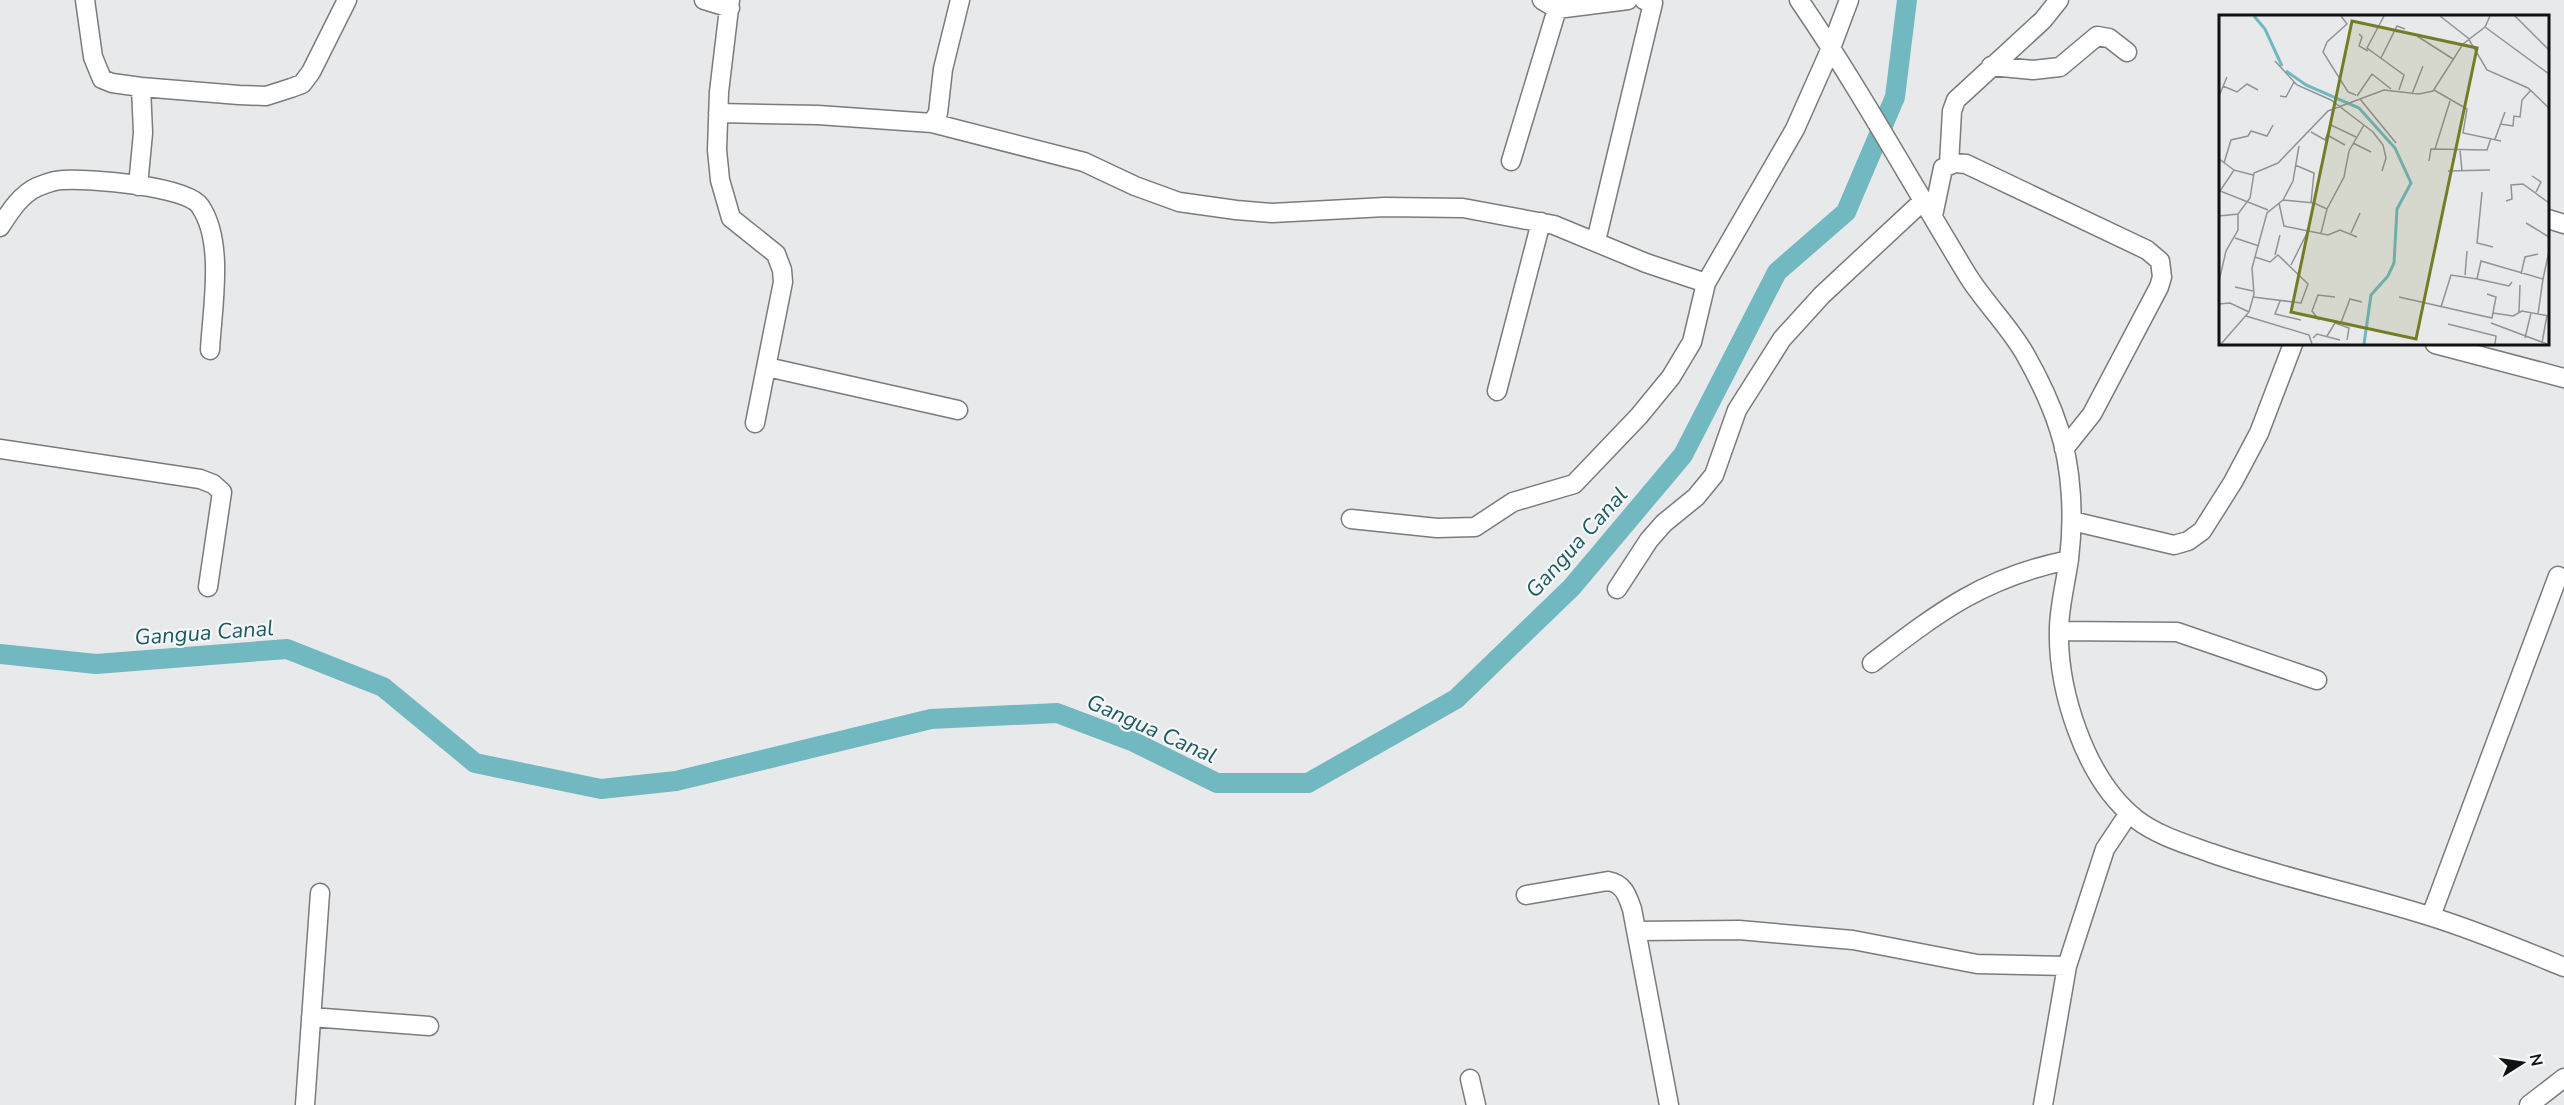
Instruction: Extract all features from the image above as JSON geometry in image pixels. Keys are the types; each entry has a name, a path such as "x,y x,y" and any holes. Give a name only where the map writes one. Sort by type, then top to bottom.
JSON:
{"street":[{"path":"85,0 93,57 102,79 112,83 141,87 266,96 302,84 311,72 347,0"},
{"path":"704,0 730,4 718,113 717,150 720,180 731,218 776,254 782,270 783,282 756,423"},
{"path":"932,123 938,113 943,69 960,0"},
{"path":"1511,161 1550,5 1628,0"},
{"path":"1596,241 1653,3 1644,0"},
{"path":"1799,0 1832,48 1971,279 2024,353 2059,428 2064,449 2072,521 2059,631 2068,698 2081,740 2100,778 2129,813 2140,822 2185,844 2248,866 2431,916 2564,967"},
{"path":"1351,519 1437,528 1474,527 1514,502 1574,484 1639,416 1671,377 1692,342 1706,283 1795,129 1832,48 1849,0"},
{"path":"1933,216 1941,174 1949,164 1952,111 1956,100 1990,66 2043,20 2060,0"},
{"path":"1990,66 2033,69 2060,67 2097,36 2109,38 2127,52"},
{"path":"138,186 143,133 141,87"},
{"path":"718,113 818,115 932,123 1084,162 1135,186 1179,202 1272,213 1385,207 1463,208 1541,222 1596,241 1646,263 1706,283"},
{"path":"1949,164 1965,164 2146,250 2160,261 2162,277 2159,287 2092,414 2064,449"},
{"path":"0,227 20,200 34,189 63,180 169,190 190,198 200,205 207,220 215,258 210,351"},
{"path":"1617,589 1649,540 1664,523 1696,497 1714,475 1737,410 1782,339 1920,194"},
{"path":"2549,220 2564,225"},
{"path":"1497,391 1541,222"},
{"path":"2072,521 2174,545 2188,541 2202,531 2233,482 2259,433 2293,345"},
{"path":"2438,345 2564,378"},
{"path":"767,367 958,410"},
{"path":"0,449 200,479 213,484 222,492 208,587"},
{"path":"1872,663 1961,598 2011,574 2069,560"},
{"path":"2431,916 2558,576"},
{"path":"2059,631 2176,632 2317,680"},
{"path":"2043,1105 2067,966 2105,849 2129,813"},
{"path":"1526,895 1615,882 1626,892 1636,931 1670,1105"},
{"path":"305,1105 320,893"},
{"path":"1636,931 1739,930 1853,940 1977,964 2067,966"},
{"path":"311,1017 429,1026"},
{"path":"1470,1078 1476,1105"},
{"path":"2529,1105 2564,1078"}],"waterway":[{"name":"Gangua Canal","path":"0,654 96,664 287,649 383,687 475,763 601,789 676,781 931,719 1057,713 1134,742 1217,783 1308,783 1456,699 1572,587 1683,455 1777,272 1846,212 1895,97 1907,0"}]}
